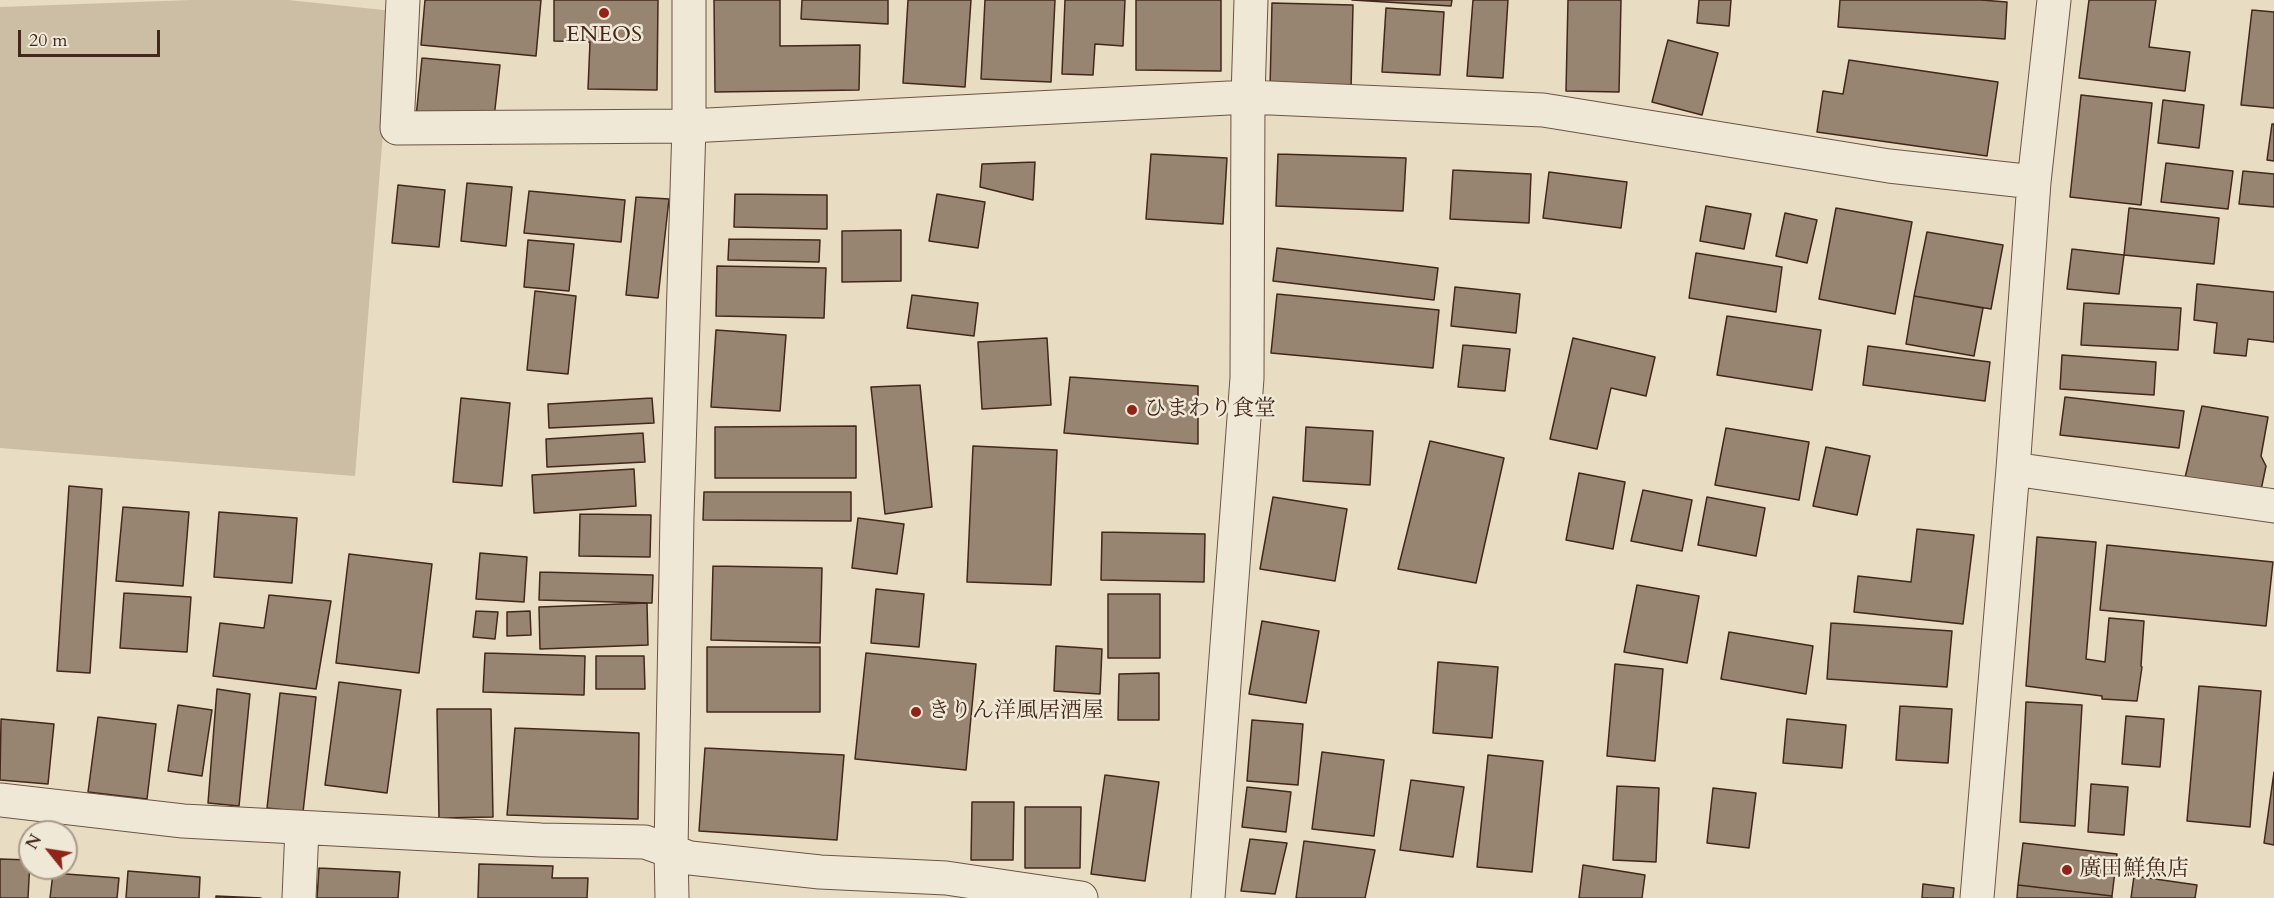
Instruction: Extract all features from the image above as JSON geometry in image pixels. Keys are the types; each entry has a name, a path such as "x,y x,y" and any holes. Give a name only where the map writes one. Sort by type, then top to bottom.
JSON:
{"street":[{"path":"403,0 397,128 689,126 1248,97 1543,110 1889,166 2034,182"},
{"path":"672,898 670,850 689,126 690,0"},
{"path":"1208,898 1246,387 1251,0"},
{"path":"1977,898 2013,469 2034,182 2054,0"},
{"path":"2013,469 2274,506"},
{"path":"0,800 183,821 541,840 645,842 690,858 820,872 946,878 1081,898"},
{"path":"298,898 302,828"}],"shaded area":[{"path":"191,0 288,0 393,11 355,476 0,448 0,7"}],"building":[{"path":"425,0 541,0 536,56 421,45"},
{"path":"554,0 658,0 657,90 588,89 590,42 554,41"},
{"path":"714,0 780,0 780,46 860,45 859,90 715,92"},
{"path":"802,0 888,0 888,24 801,19"},
{"path":"908,0 971,0 965,87 903,83"},
{"path":"985,0 1055,0 1051,82 981,79"},
{"path":"1065,0 1125,0 1123,46 1095,44 1093,75 1062,74"},
{"path":"1136,0 1221,0 1221,71 1136,70"},
{"path":"1352,0 1452,0 1451,6"},
{"path":"1473,0 1508,0 1503,78 1467,76"},
{"path":"1568,0 1621,0 1619,92 1566,91"},
{"path":"1699,0 1731,0 1729,26 1697,23"},
{"path":"1840,0 2007,2 2005,39 1838,27"},
{"path":"2089,0 2156,0 2149,47 2190,52 2185,91 2079,78"},
{"path":"1272,3 1353,5 1351,90 1270,89"},
{"path":"1386,8 1444,12 1440,75 1382,72"},
{"path":"2252,10 2274,12 2274,108 2241,105"},
{"path":"1668,40 1718,53 1702,115 1652,102"},
{"path":"422,58 500,65 491,144 414,137"},
{"path":"1849,60 1998,82 1987,156 1817,132 1823,91 1843,94"},
{"path":"2081,95 2152,103 2141,205 2070,197"},
{"path":"2163,100 2204,105 2199,148 2158,143"},
{"path":"2272,124 2274,124 2274,161 2267,160"},
{"path":"1151,154 1227,158 1223,224 1146,219"},
{"path":"1278,154 1406,158 1403,211 1276,206"},
{"path":"1035,162 1033,200 980,187 982,164"},
{"path":"2166,163 2233,171 2228,209 2161,202"},
{"path":"1453,170 1531,174 1529,223 1450,219"},
{"path":"2243,171 2274,174 2274,207 2239,204"},
{"path":"1549,172 1627,182 1621,228 1543,218"},
{"path":"467,183 512,187 506,246 461,241"},
{"path":"398,185 445,190 439,247 392,243"},
{"path":"529,191 625,200 621,242 524,233"},
{"path":"735,194 827,195 827,229 734,227"},
{"path":"937,194 985,202 978,248 929,241"},
{"path":"636,197 669,199 658,298 626,295"},
{"path":"1706,206 1751,214 1744,249 1700,241"},
{"path":"1836,208 1912,222 1895,314 1819,299"},
{"path":"2129,208 2219,218 2214,264 2124,255"},
{"path":"1785,213 1817,220 1807,263 1776,256"},
{"path":"901,230 901,281 842,282 842,231"},
{"path":"1927,232 2003,245 1991,309 1914,296"},
{"path":"729,239 820,240 819,262 728,260"},
{"path":"528,240 574,244 569,291 524,287"},
{"path":"1277,248 1438,268 1434,300 1273,281"},
{"path":"2072,249 2124,255 2119,294 2067,289"},
{"path":"1696,253 1782,267 1776,312 1689,298"},
{"path":"717,266 826,268 824,318 716,316"},
{"path":"2197,284 2274,292 2274,342 2248,339 2246,356 2214,353 2217,323 2194,320"},
{"path":"1455,287 1520,294 1516,333 1451,326"},
{"path":"535,291 576,296 568,374 527,370"},
{"path":"1277,294 1439,310 1433,368 1271,353"},
{"path":"912,295 978,303 974,336 907,328"},
{"path":"1914,296 1983,308 1974,356 1906,344"},
{"path":"2084,303 2181,308 2178,350 2081,345"},
{"path":"1727,316 1821,330 1812,390 1717,375"},
{"path":"716,330 786,335 780,411 711,407"},
{"path":"1047,338 1051,405 982,409 978,342"},
{"path":"1573,338 1655,357 1646,396 1611,388 1597,449 1550,439"},
{"path":"1463,345 1510,349 1505,391 1458,387"},
{"path":"1868,346 1990,362 1985,401 1863,385"},
{"path":"2062,355 2156,362 2154,395 2060,389"},
{"name":"ひまわり食堂","path":"1070,377 1198,386 1198,444 1064,433"},
{"path":"920,385 932,507 885,514 871,387"},
{"path":"2065,397 2184,411 2179,448 2060,435"},
{"path":"461,398 510,403 502,486 453,482"},
{"path":"652,398 654,423 549,428 548,404"},
{"path":"2202,406 2268,417 2261,456 2266,466 2261,490 2184,482"},
{"path":"856,426 856,478 715,478 715,427"},
{"path":"1306,427 1373,431 1370,485 1303,481"},
{"path":"1726,428 1809,442 1799,500 1715,485"},
{"path":"643,433 645,462 547,467 546,439"},
{"path":"1430,441 1504,458 1476,583 1398,569"},
{"path":"973,446 1057,450 1051,585 967,582"},
{"path":"1826,447 1870,456 1857,515 1813,506"},
{"path":"634,469 636,506 534,513 532,475"},
{"path":"1579,473 1625,482 1613,549 1566,540"},
{"path":"69,486 102,489 90,673 57,671"},
{"path":"1643,490 1692,500 1682,551 1631,541"},
{"path":"704,492 851,492 851,521 703,520"},
{"path":"1273,497 1347,509 1335,581 1260,569"},
{"path":"1707,497 1765,508 1756,556 1698,545"},
{"path":"123,507 189,512 183,586 116,581"},
{"path":"219,512 297,518 292,583 214,577"},
{"path":"580,514 651,515 650,557 579,556"},
{"path":"858,518 904,524 897,574 852,568"},
{"path":"1917,529 1974,535 1963,624 1854,612 1858,576 1911,582"},
{"path":"1102,532 1205,534 1204,582 1101,580"},
{"path":"2037,537 2096,542 2086,659 2105,662 2109,618 2144,621 2142,667 2137,701 2102,699 2102,696 2026,686"},
{"path":"2107,545 2273,562 2266,626 2100,610"},
{"path":"480,553 527,557 524,602 476,599"},
{"path":"349,554 432,564 419,673 336,663"},
{"path":"713,566 822,568 820,643 711,640"},
{"path":"540,572 653,575 652,603 539,600"},
{"path":"1637,585 1699,596 1687,663 1624,652"},
{"path":"876,589 924,594 919,647 871,643"},
{"path":"124,593 191,597 187,652 120,648"},
{"path":"1108,594 1160,594 1160,658 1108,658"},
{"path":"269,595 331,601 316,689 213,676 220,623 264,628"},
{"path":"647,603 648,645 540,649 539,607"},
{"path":"476,611 498,612 495,639 473,637"},
{"path":"530,611 531,635 507,636 507,612"},
{"path":"1262,621 1319,631 1306,703 1249,694"},
{"path":"1831,623 1952,631 1947,687 1827,679"},
{"path":"1729,632 1813,646 1806,694 1721,679"},
{"path":"1056,646 1102,649 1100,694 1054,691"},
{"path":"707,647 820,647 820,712 707,712"},
{"path":"485,653 585,656 584,695 483,692"},
{"name":"きりん洋風居酒屋","path":"866,653 976,664 966,770 855,759"},
{"path":"596,656 644,656 645,689 596,689"},
{"path":"1438,662 1498,667 1492,738 1433,733"},
{"path":"1615,664 1663,669 1655,761 1607,756"},
{"path":"1159,673 1159,720 1118,720 1119,674"},
{"path":"339,682 401,690 387,793 325,785"},
{"path":"2199,686 2261,691 2250,827 2187,821"},
{"path":"217,689 250,694 239,806 208,803"},
{"path":"280,693 316,697 303,812 267,808"},
{"path":"2026,702 2082,705 2075,826 2020,822"},
{"path":"178,705 212,710 202,776 168,771"},
{"path":"1900,706 1952,709 1948,763 1896,760"},
{"path":"437,709 491,709 493,817 439,818"},
{"path":"2126,716 2164,719 2160,767 2122,764"},
{"path":"98,717 156,724 147,799 88,792"},
{"path":"1,719 54,724 48,784 0,780"},
{"path":"1787,719 1846,725 1842,768 1783,763"},
{"path":"1252,720 1303,724 1298,785 1247,781"},
{"path":"515,728 639,733 638,819 507,815"},
{"path":"705,748 844,755 837,840 699,831"},
{"path":"1322,752 1384,760 1374,836 1312,829"},
{"path":"1488,755 1543,761 1532,872 1477,867"},
{"path":"2274,772 2274,845 2264,843"},
{"path":"1105,775 1159,782 1145,881 1091,874"},
{"path":"1411,780 1464,787 1453,857 1400,850"},
{"path":"2091,784 2128,787 2124,835 2088,832"},
{"path":"1617,786 1659,788 1656,862 1613,860"},
{"path":"1247,787 1291,792 1286,832 1242,827"},
{"path":"1713,788 1756,793 1749,848 1707,843"},
{"path":"972,802 1014,802 1013,860 971,860"},
{"path":"1025,807 1081,807 1080,868 1025,868"},
{"path":"1250,839 1287,843 1275,894 1241,891"},
{"path":"1304,841 1375,850 1365,898 1296,898"},
{"name":"廣田鮮魚店","path":"2023,843 2117,854 2112,896 2018,885"},
{"path":"0,859 18,860 18,880 29,880 28,898 0,898"},
{"path":"479,864 553,866 552,878 588,878 587,898 478,898"},
{"path":"1583,865 1645,875 1642,898 1579,898"},
{"path":"319,868 400,872 398,898 317,898"},
{"path":"128,871 200,877 199,898 126,898"},
{"path":"78,875 119,878 117,898 50,898 52,880 78,880"},
{"path":"2134,876 2197,885 2195,898 2131,898"},
{"path":"1923,884 1954,888 1953,898 1922,898"},
{"path":"2018,885 2112,896 2112,898 2017,898"},
{"path":"216,896 261,898 216,898"}],"place":[{"name":"ENEOS","path":"604,13"},
{"name":"ひまわり食堂","path":"1132,410"},
{"name":"きりん洋風居酒屋","path":"916,712"},
{"name":"廣田鮮魚店","path":"2067,870"}]}
